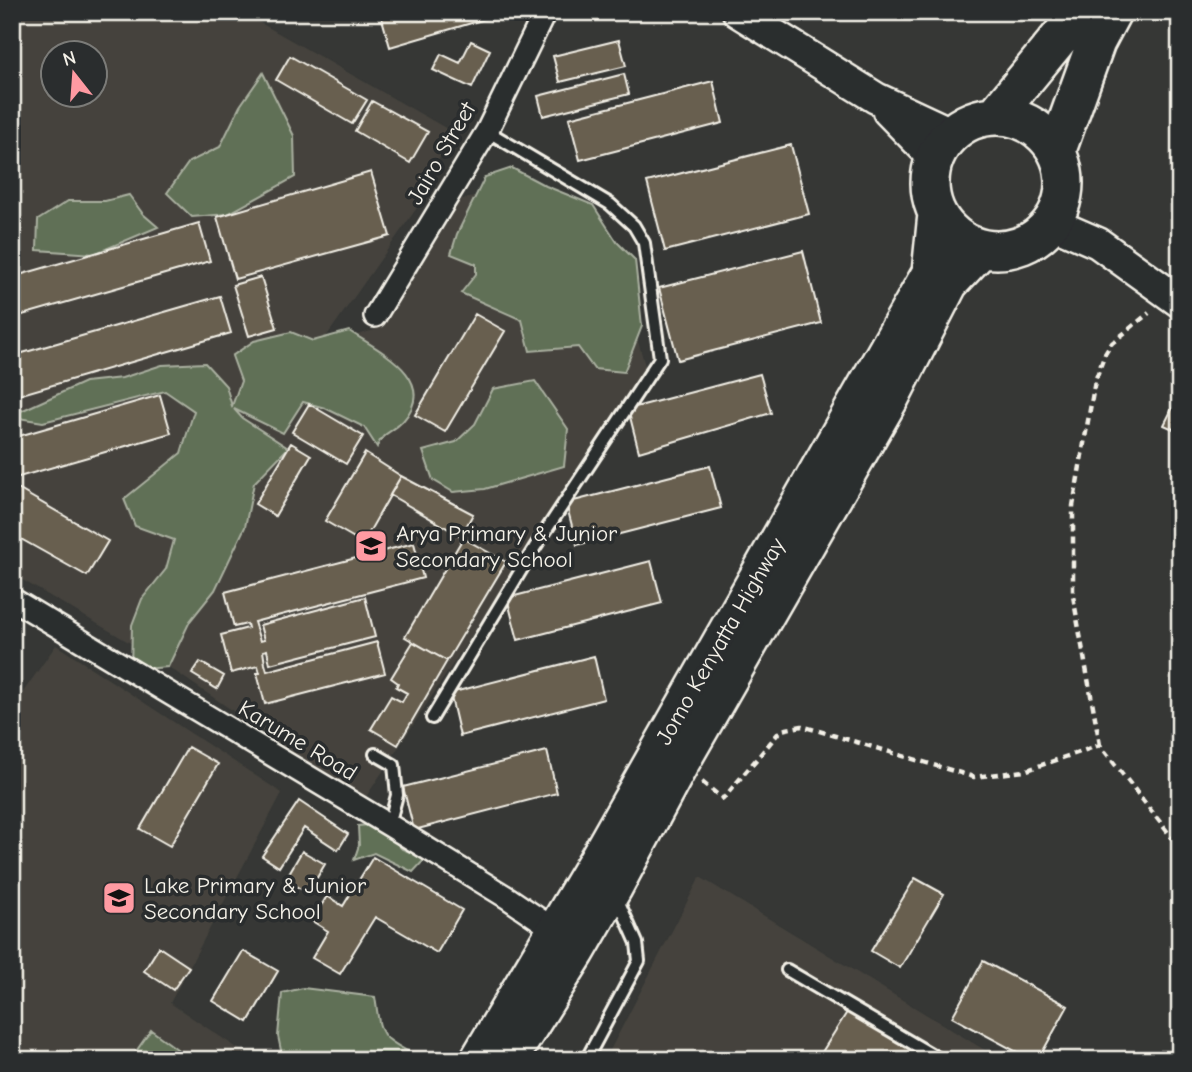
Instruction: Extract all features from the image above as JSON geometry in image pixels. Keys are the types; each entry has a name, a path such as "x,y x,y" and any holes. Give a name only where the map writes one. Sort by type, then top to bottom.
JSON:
{"highway":[{"path":"995,116 1078,12"},
{"path":"1057,150 1096,42 1112,12"},
{"path":"942,145 976,119 995,116 1014,118 1032,125 1057,150 1064,171 1065,190 1057,213"},
{"name":"Jomo Kenyatta Highway","path":"942,145 930,176 930,196 947,230 962,242 981,249 1000,251 1019,248 1036,239 1057,213"},
{"name":"Jomo Kenyatta Highway","path":"479,1060 596,863 931,273 937,214"},
{"name":"Jomo Kenyatta Highway","path":"508,1060 613,888 680,763 891,396 949,283 981,249"}],"main road":[{"path":"738,12 876,98 942,145"},
{"path":"1057,213 1174,298"}],"street":[{"name":"Jairo Street","path":"375,316 487,131 545,12"},
{"name":"Karume Road","path":"12,599 389,825 555,930"}],"lane":[{"path":"432,718 536,547 660,358 644,243 634,226 610,204 487,131"},
{"path":"374,754 394,765 397,795 389,825"},
{"path":"586,1060 639,961 637,943 613,888"},
{"path":"787,970 941,1060"}],"path":[{"path":"1174,298 1112,343 1105,354 1096,381 1073,506 1073,596 1100,745 1180,848"},
{"path":"680,763 723,799 781,730 792,727 802,726 974,777 1024,771 1100,745"}],"shaded area":[{"path":"12,12 241,12 449,130 428,192 319,347 377,329 449,201 533,188 627,303 646,369 364,800 151,655 12,574"},
{"path":"824,12 875,12 841,21"},
{"name":"Lake Primary & Junior Secondary School","path":"56,645 282,793 170,1003 255,1060 12,1060 12,708"},
{"path":"700,877 1001,1060 605,1060"}],"green space":[{"path":"263,73 294,136 295,177 228,214 192,217 167,193 189,162 220,147 240,106"},
{"path":"512,168 546,186 593,205 617,242 635,260 642,326 624,372 594,369 578,347 530,351 522,320 461,293 476,274 476,264 451,254 457,234 485,177"},
{"path":"129,195 143,214 158,227 94,254 37,250 38,220 68,201 105,201"},
{"path":"349,331 402,368 415,392 413,406 403,421 385,435 377,447 364,427 325,408 303,402 283,433 234,409 242,418 288,448 254,483 245,527 215,590 190,621 168,667 131,670 132,625 142,599 166,569 174,540 135,526 124,499 181,453 194,411 165,391 43,422 12,415 85,382 122,378 162,365 205,363 226,386 232,406 241,381 232,356 254,341 291,332 313,341"},
{"path":"535,381 568,429 564,466 485,489 453,492 433,480 423,451 456,442 475,424 493,389"},
{"path":"378,824 402,849 426,858 413,872 374,853 354,860 359,845 358,826"},
{"path":"303,988 375,997 382,1032 392,1042 411,1053 406,1060 283,1060 278,1036 282,993"},
{"path":"151,1030 192,1060 130,1060"}],"building":[{"path":"380,12 509,12 390,47"},
{"path":"619,40 626,66 560,82 553,56"},
{"path":"471,41 490,50 472,88 433,70 441,54 460,63"},
{"path":"290,56 367,100 352,124 276,80"},
{"path":"624,74 629,94 543,116 538,96"},
{"path":"713,81 723,123 580,160 569,118"},
{"path":"372,101 428,132 410,163 355,131"},
{"path":"791,145 809,214 665,251 647,182"},
{"path":"371,172 390,236 235,279 217,217"},
{"path":"199,223 210,261 12,318 12,277"},
{"path":"803,251 821,323 678,360 659,288"},
{"path":"261,277 277,328 249,336 233,285"},
{"path":"220,296 231,333 12,397 12,356"},
{"path":"475,314 505,331 445,432 415,415"},
{"path":"760,374 771,413 639,452 628,409"},
{"path":"1180,393 1180,432 1164,425"},
{"path":"160,395 171,433 12,479 12,438"},
{"path":"309,404 363,436 346,464 292,432"},
{"path":"291,443 311,455 275,516 255,504"},
{"path":"365,453 401,476 363,543 325,521"},
{"path":"710,466 721,508 577,545 566,503"},
{"path":"401,476 473,514 461,536 390,495"},
{"path":"18,489 108,541 87,576 12,534 12,499"},
{"path":"463,538 506,562 447,661 405,637"},
{"path":"414,543 423,578 254,622 260,641 264,640 260,625 365,597 375,637 270,664 267,650 263,651 265,664 267,671 377,642 385,673 265,704 257,673 260,673 258,666 231,673 221,635 248,628 247,624 234,627 225,592"},
{"path":"651,561 662,603 518,640 507,598"},
{"path":"413,642 447,661 398,745 371,729 391,696 402,702 407,693 396,687 398,683 391,678"},
{"path":"594,656 604,699 460,736 450,693"},
{"path":"200,662 224,676 217,689 192,674"},
{"path":"188,747 218,764 170,846 140,829"},
{"path":"547,751 557,793 414,830 403,787"},
{"path":"299,801 348,834 338,850 304,828 279,867 262,856"},
{"path":"302,851 325,864 308,893 285,880"},
{"path":"373,857 462,910 437,953 375,917 340,974 312,958 328,931 312,921 327,896 343,906"},
{"path":"915,878 944,894 900,968 871,951"},
{"path":"159,947 189,967 173,990 144,971"},
{"path":"243,951 278,971 248,1022 213,1001"},
{"path":"983,961 1068,1006 1038,1060 1032,1060 952,1017"},
{"path":"849,1009 935,1060 817,1060"}],"place":[{"name":"Arya Primary & Junior Secondary School","path":"371,546"},
{"name":"Lake Primary & Junior Secondary School","path":"119,898"}]}
